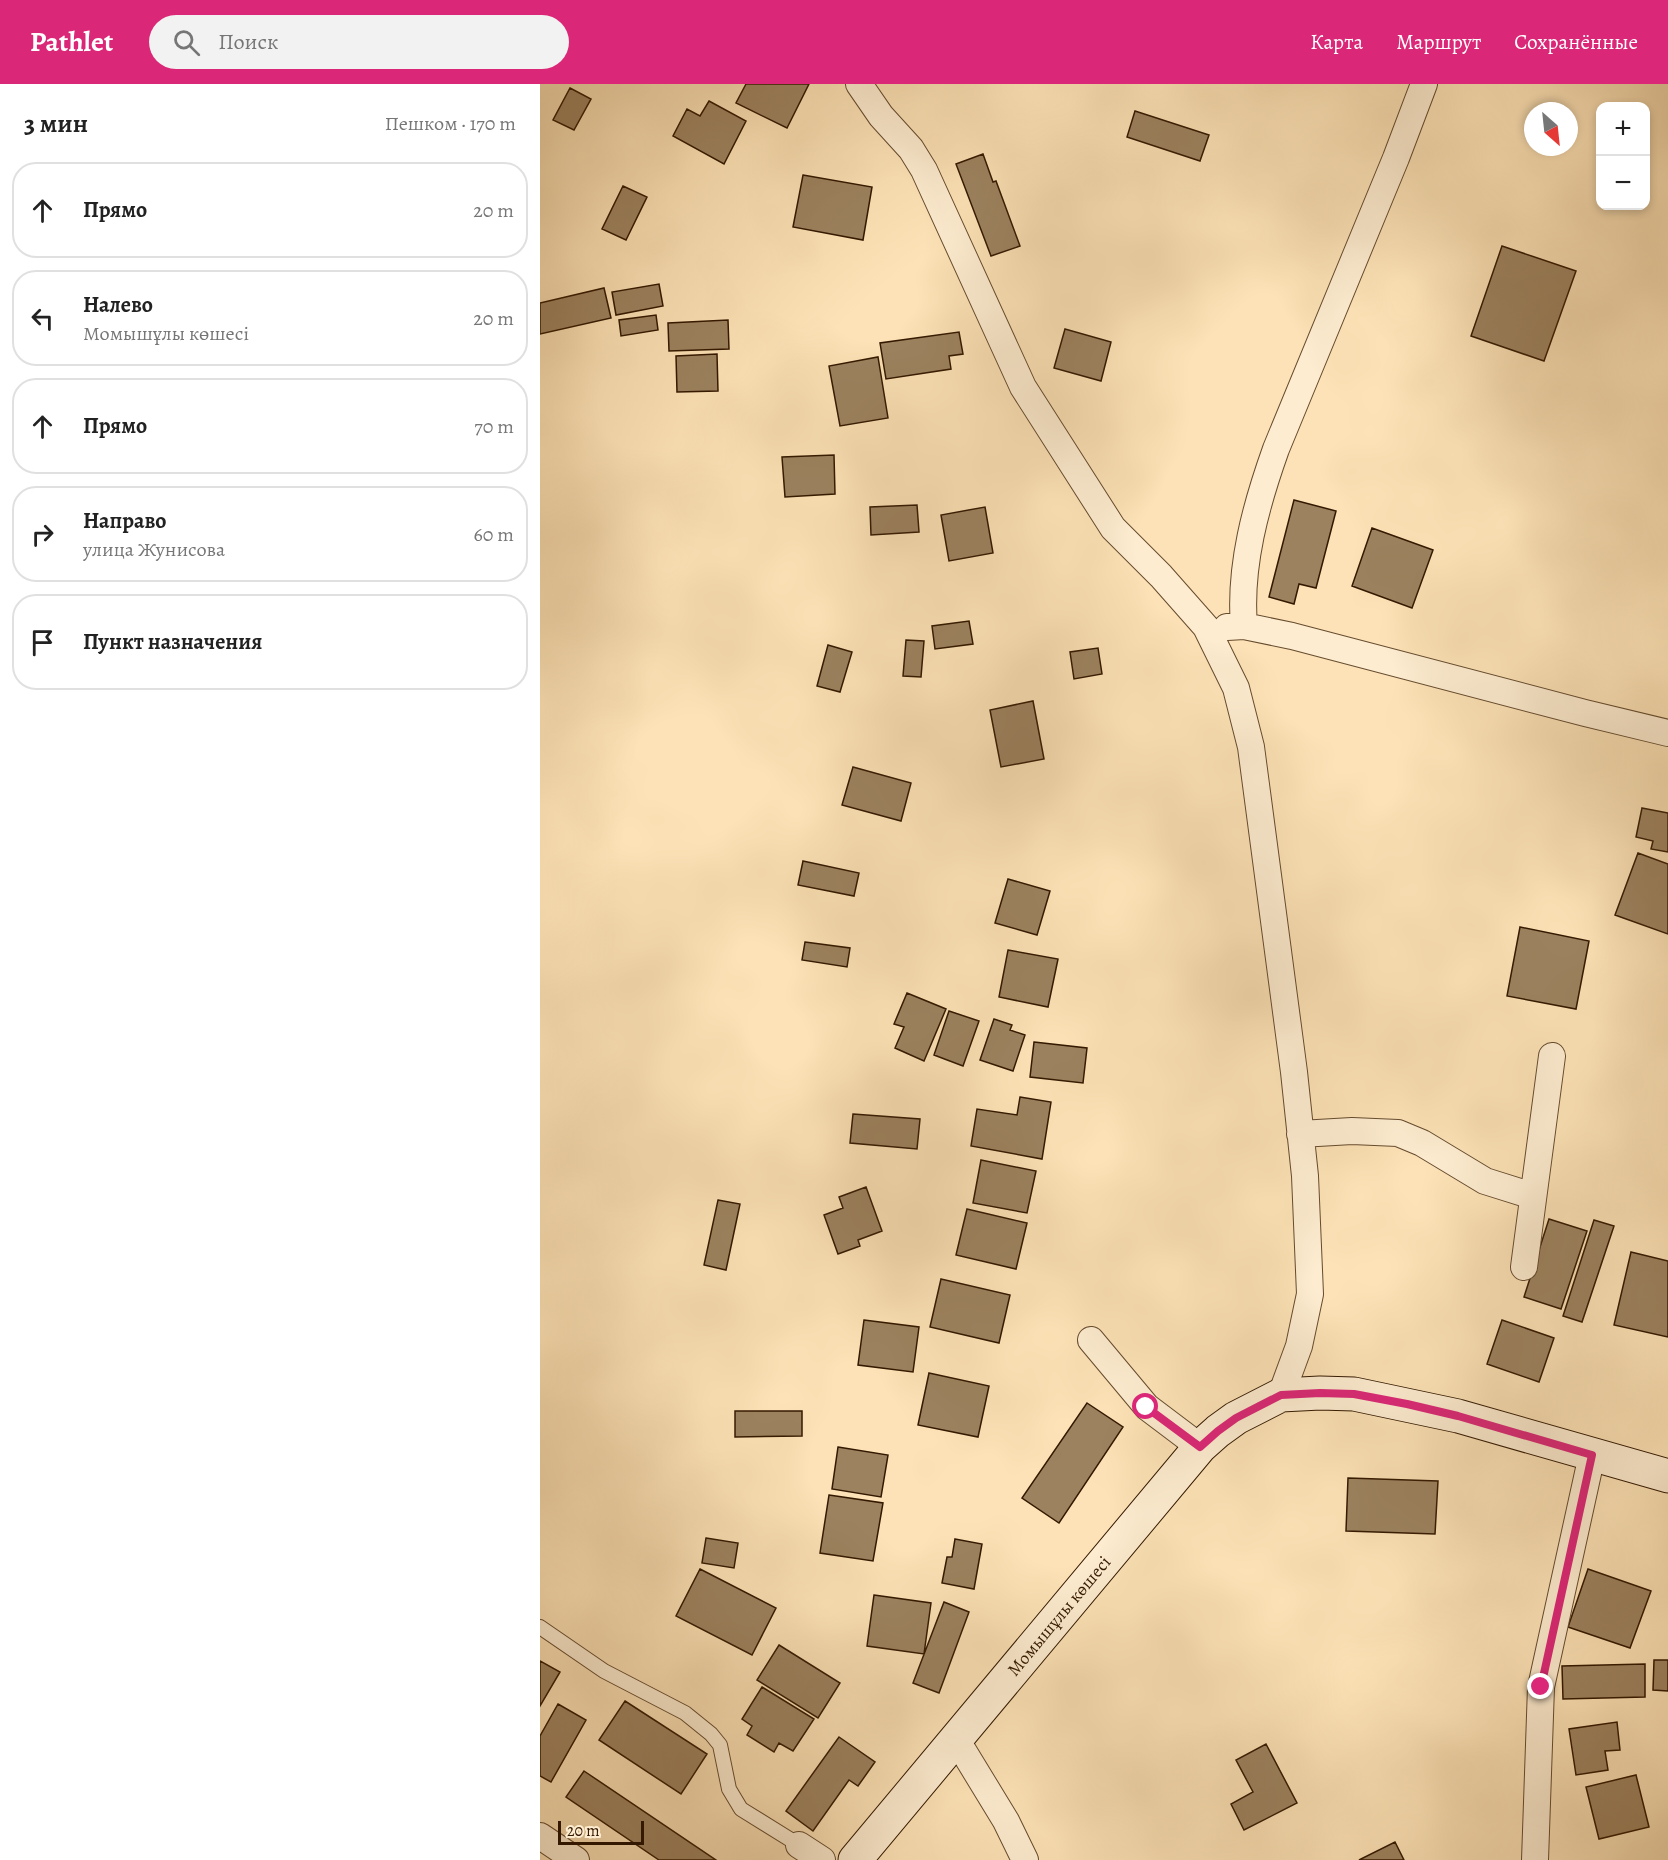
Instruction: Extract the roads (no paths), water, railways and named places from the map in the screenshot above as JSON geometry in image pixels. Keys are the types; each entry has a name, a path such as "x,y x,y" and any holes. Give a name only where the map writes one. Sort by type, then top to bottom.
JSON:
{"main road":[{"path":"1281,1395 1354,1394 1458,1416 1668,1476"},
{"name":"Момышұлы көшесі","path":"855,1860 1200,1447 1236,1418 1281,1395"}],"street":[{"path":"859,84 881,116 911,149 924,170 1023,387 1113,528 1161,576 1206,627 1236,688 1251,747 1294,1072 1305,1176 1310,1294 1299,1346 1281,1395"},
{"path":"1245,626 1242,599 1245,572 1262,489 1280,438 1396,158 1424,84"},
{"path":"1206,627 1245,626 1292,636 1668,733"},
{"path":"1524,1267 1552,1056"},
{"path":"1300,1134 1352,1131 1398,1133 1422,1143 1485,1181 1533,1196"},
{"path":"1091,1340 1146,1407 1200,1447"},
{"path":"1535,1860 1541,1687 1592,1455"},
{"path":"956,1739 1006,1821 1024,1860"},
{"path":"540,1836 576,1860"},
{"path":"799,1845 822,1860"}],"lane":[{"path":"540,1627 604,1671 686,1713 711,1734 720,1745 729,1789 741,1809 799,1845"}]}
